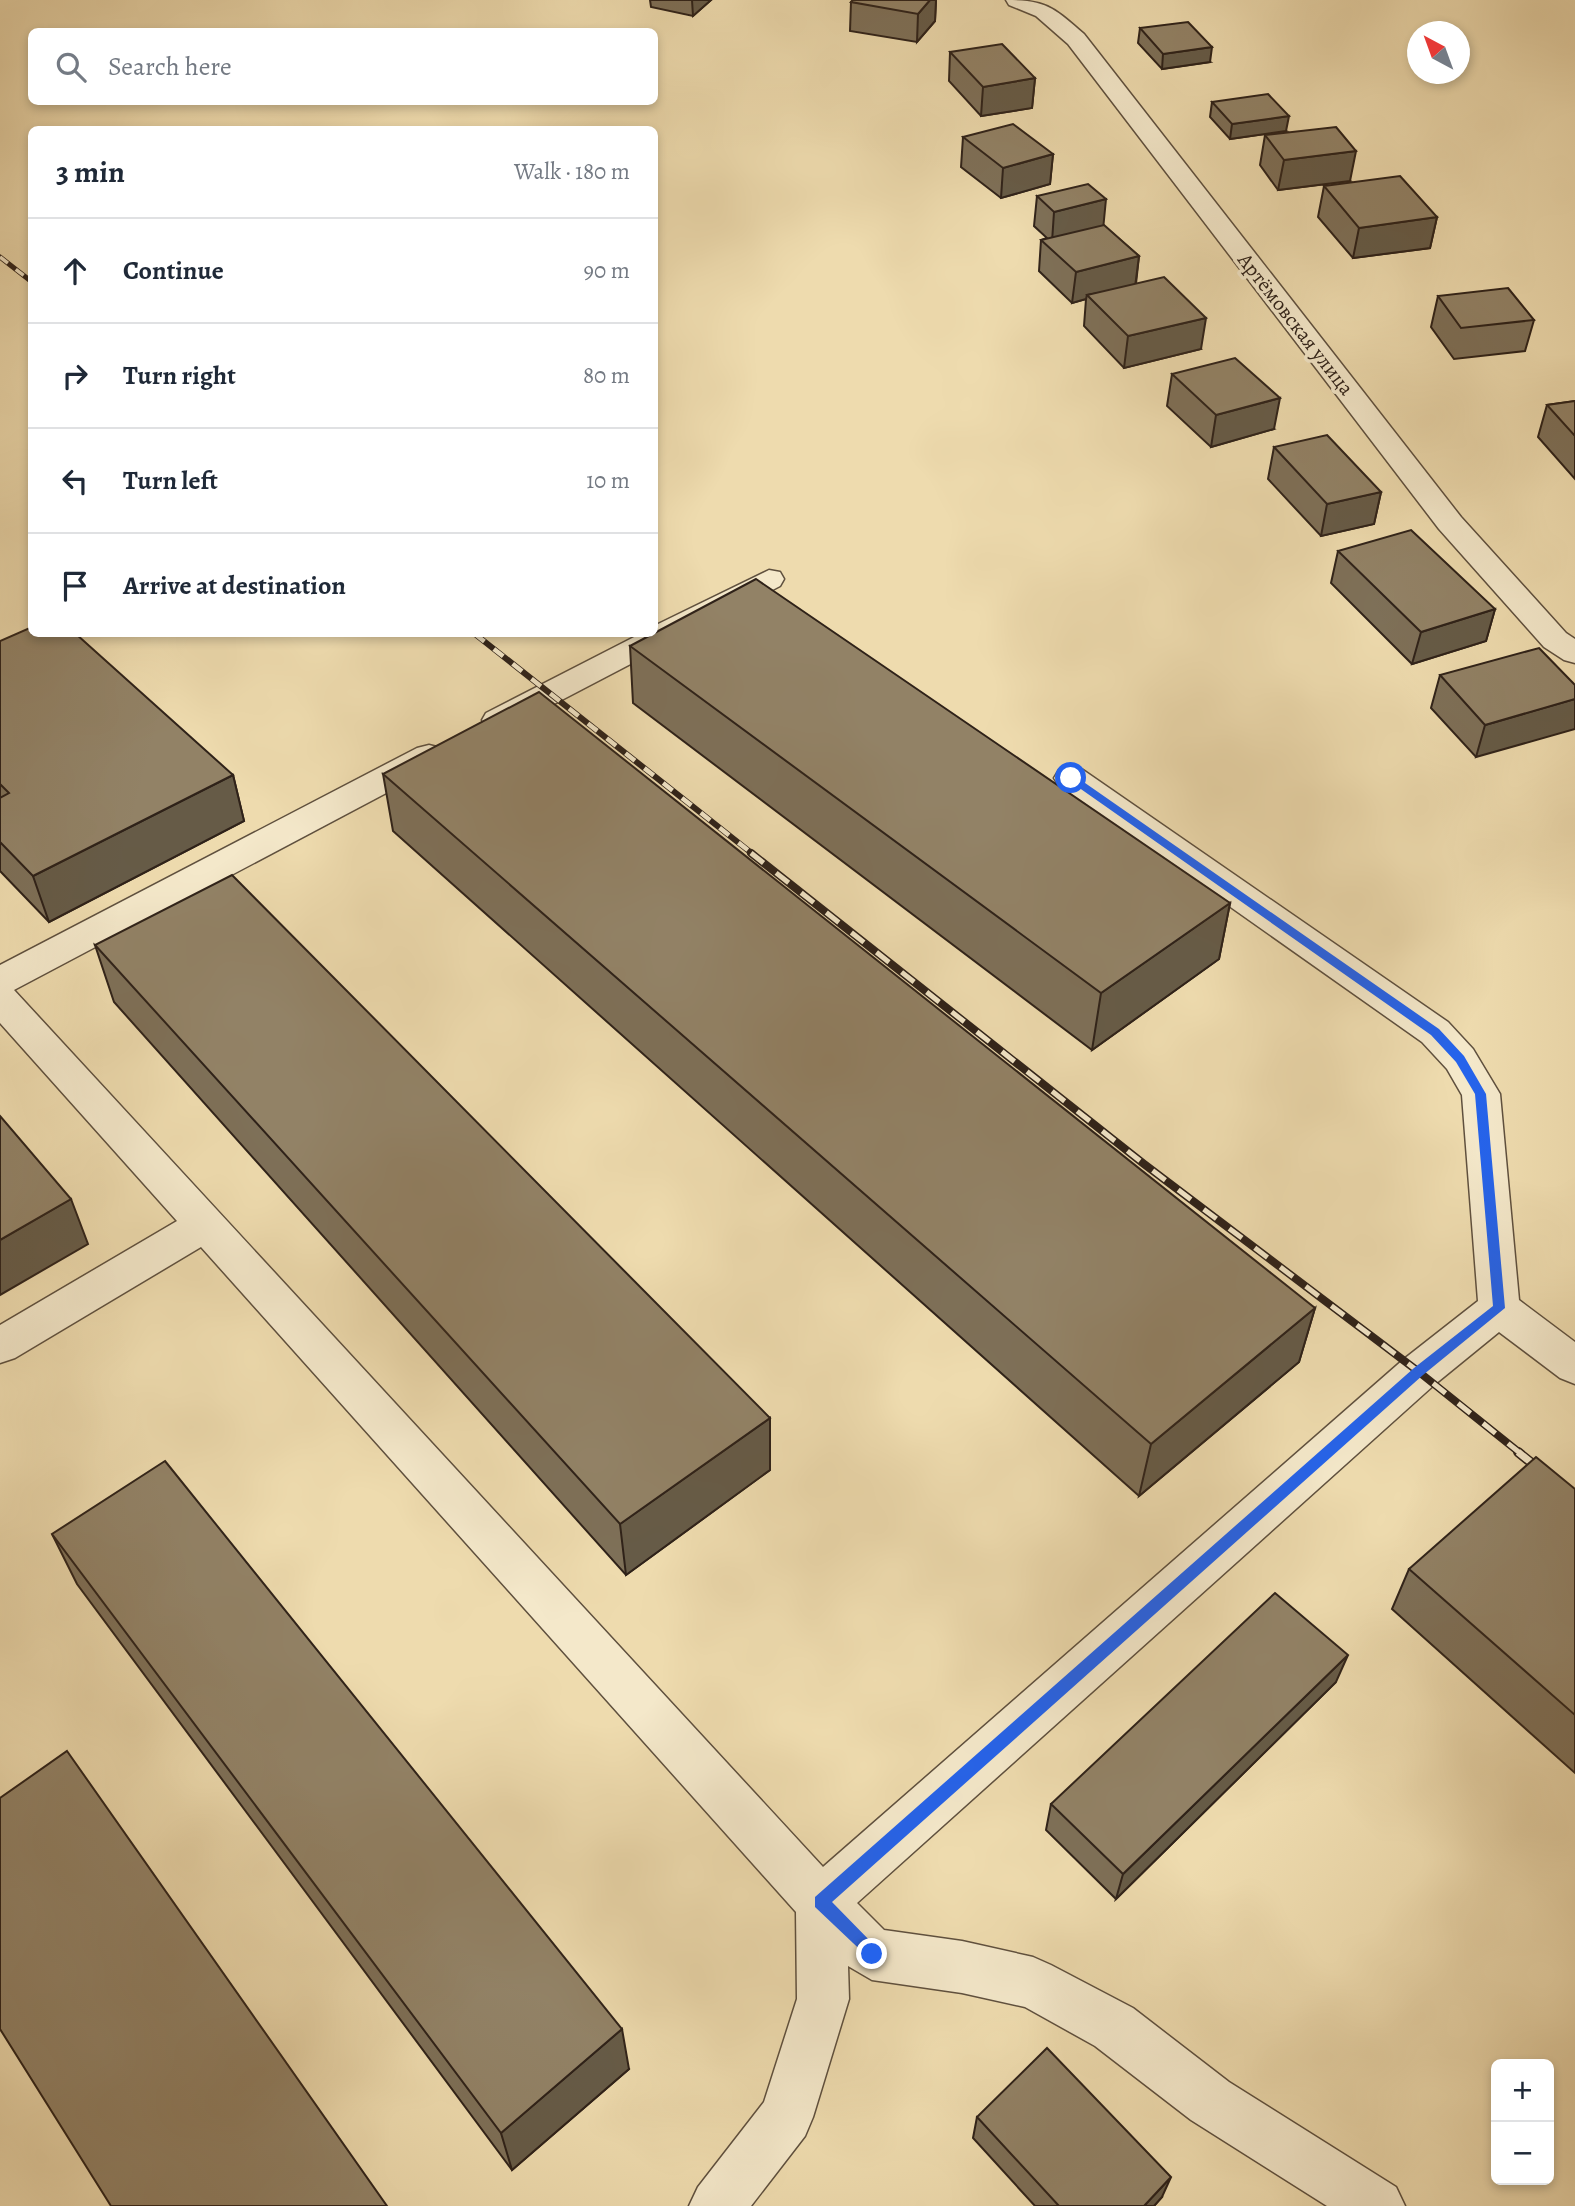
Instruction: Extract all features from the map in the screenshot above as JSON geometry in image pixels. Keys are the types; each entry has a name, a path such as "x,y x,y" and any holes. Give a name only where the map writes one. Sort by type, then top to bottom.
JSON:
{"street":[{"name":"Артёмовская улица","path":"1017,0 1044,11 1076,39 1450,523 1555,640 1575,653"},
{"path":"658,637 769,579"},
{"path":"0,981 658,637"},
{"path":"1071,778 1435,1032 1460,1059 1481,1094 1499,1308 1575,1366"},
{"path":"0,999 821,1902 872,1954 962,1967 1033,1983 1114,2027 1210,2101 1377,2206"},
{"path":"0,1346 204,1225"},
{"path":"717,2206 786,2117 823,1999 821,1902 1419,1372 1499,1308"}],"building":[{"path":"930,0 918,14 851,2"},
{"path":"1188,22 1212,47 1163,54 1140,28"},
{"path":"1002,44 1035,78 983,87 950,52"},
{"path":"1268,94 1289,116 1232,124 1212,102"},
{"path":"1013,124 1053,154 1003,168 963,137"},
{"path":"1336,127 1356,151 1284,160 1265,135"},
{"path":"1400,176 1437,217 1359,228 1324,186"},
{"path":"1088,184 1106,199 1054,212 1037,196"},
{"path":"1104,225 1139,256 1076,272 1041,240"},
{"path":"1164,277 1206,318 1128,336 1087,295"},
{"path":"1508,288 1534,320 1461,328 1438,296"},
{"path":"1235,358 1280,398 1216,415 1172,374"},
{"path":"1575,401 1575,436 1547,405"},
{"path":"1327,435 1381,492 1327,504 1274,447"},
{"path":"1411,530 1495,609 1421,632 1338,551"},
{"path":"756,579 1230,903 1101,993 630,646 647,637 658,637 658,631"},
{"path":"28,629 28,637 79,637 233,775 33,876 0,842 0,798 9,793 0,784 0,641"},
{"path":"1539,648 1575,685 1575,699 1485,725 1440,675"},
{"path":"539,692 1315,1308 1151,1444 383,774"},
{"path":"232,875 770,1418 620,1524 95,945"},
{"path":"0,1116 71,1199 0,1240"},
{"path":"1536,1457 1575,1489 1575,1715 1409,1569"},
{"path":"165,1461 622,2029 501,2133 52,1534"},
{"path":"1275,1593 1348,1655 1123,1874 1051,1804"},
{"path":"67,1751 387,2206 111,2206 0,2029 0,1798"},
{"path":"1047,2048 1171,2177 1144,2206 1059,2206 977,2117"}],"railway":[{"path":"0,257 28,279"},
{"path":"479,637 754,855"},
{"path":"751,853 1144,1164 1419,1372 1520,1453"},
{"path":"1518,1452 1575,1498"}],"route":[{"path":"872,1954 821,1902 1419,1372 1499,1308 1481,1094 1460,1059 1435,1032 1071,778"}]}
